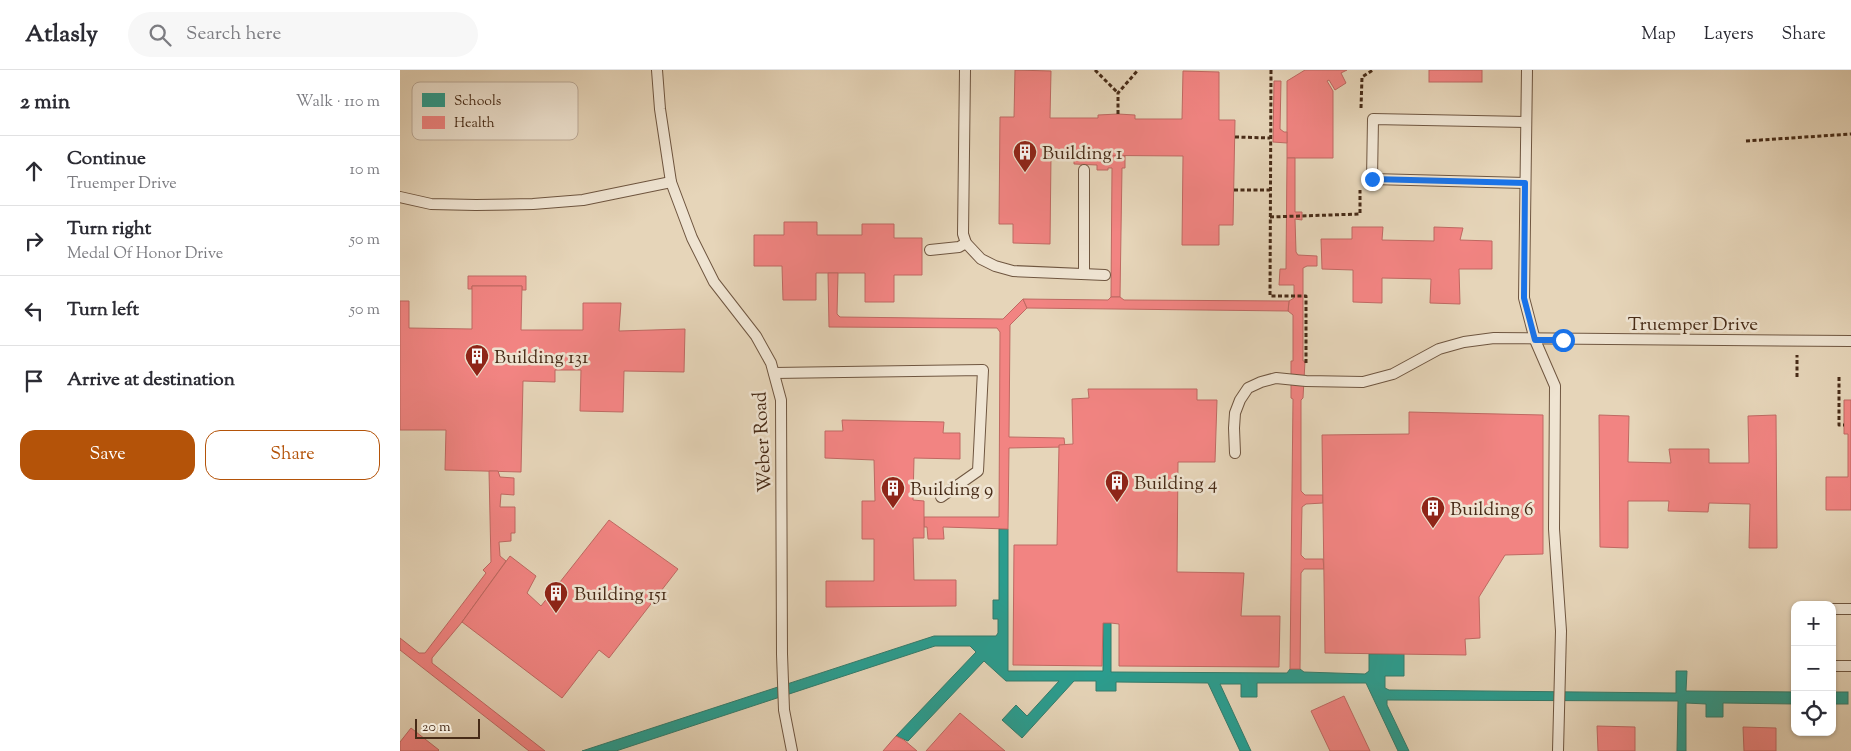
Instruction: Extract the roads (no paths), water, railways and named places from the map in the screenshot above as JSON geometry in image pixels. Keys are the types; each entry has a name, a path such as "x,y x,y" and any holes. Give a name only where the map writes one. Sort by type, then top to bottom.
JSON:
{"lane":[{"name":"Weber Road","path":"657,70 660,109 670,182 692,238 714,282 756,336 771,363 780,400 782,654 784,710 792,751"},
{"path":"965,70 963,234 966,243 982,259 995,266 1013,271 1105,275"},
{"path":"1527,70 1524,298 1535,340 1555,386 1554,529 1560,630 1558,751"},
{"path":"1525,183 1372,179 1373,119 1526,122"},
{"path":"1084,170 1084,274"},
{"path":"400,197 431,204 533,204 583,200 670,182"},
{"path":"930,250 959,247 966,243"},
{"name":"Truemper Drive","path":"1234,453 1235,412 1248,388 1276,378 1306,381 1363,382 1393,374 1439,349 1464,342 1494,338 1535,340 1851,341"},
{"path":"774,373 983,370 978,472 941,497"},
{"path":"1836,609 1851,609"},
{"path":"1836,666 1851,666"}],"place":[{"name":"Building 1","path":"1025,173"},
{"name":"Building 131","path":"477,377"},
{"name":"Building 4","path":"1117,503"},
{"name":"Building 9","path":"893,509"},
{"name":"Building 6","path":"1433,529"},
{"name":"Building 151","path":"556,614"}]}
